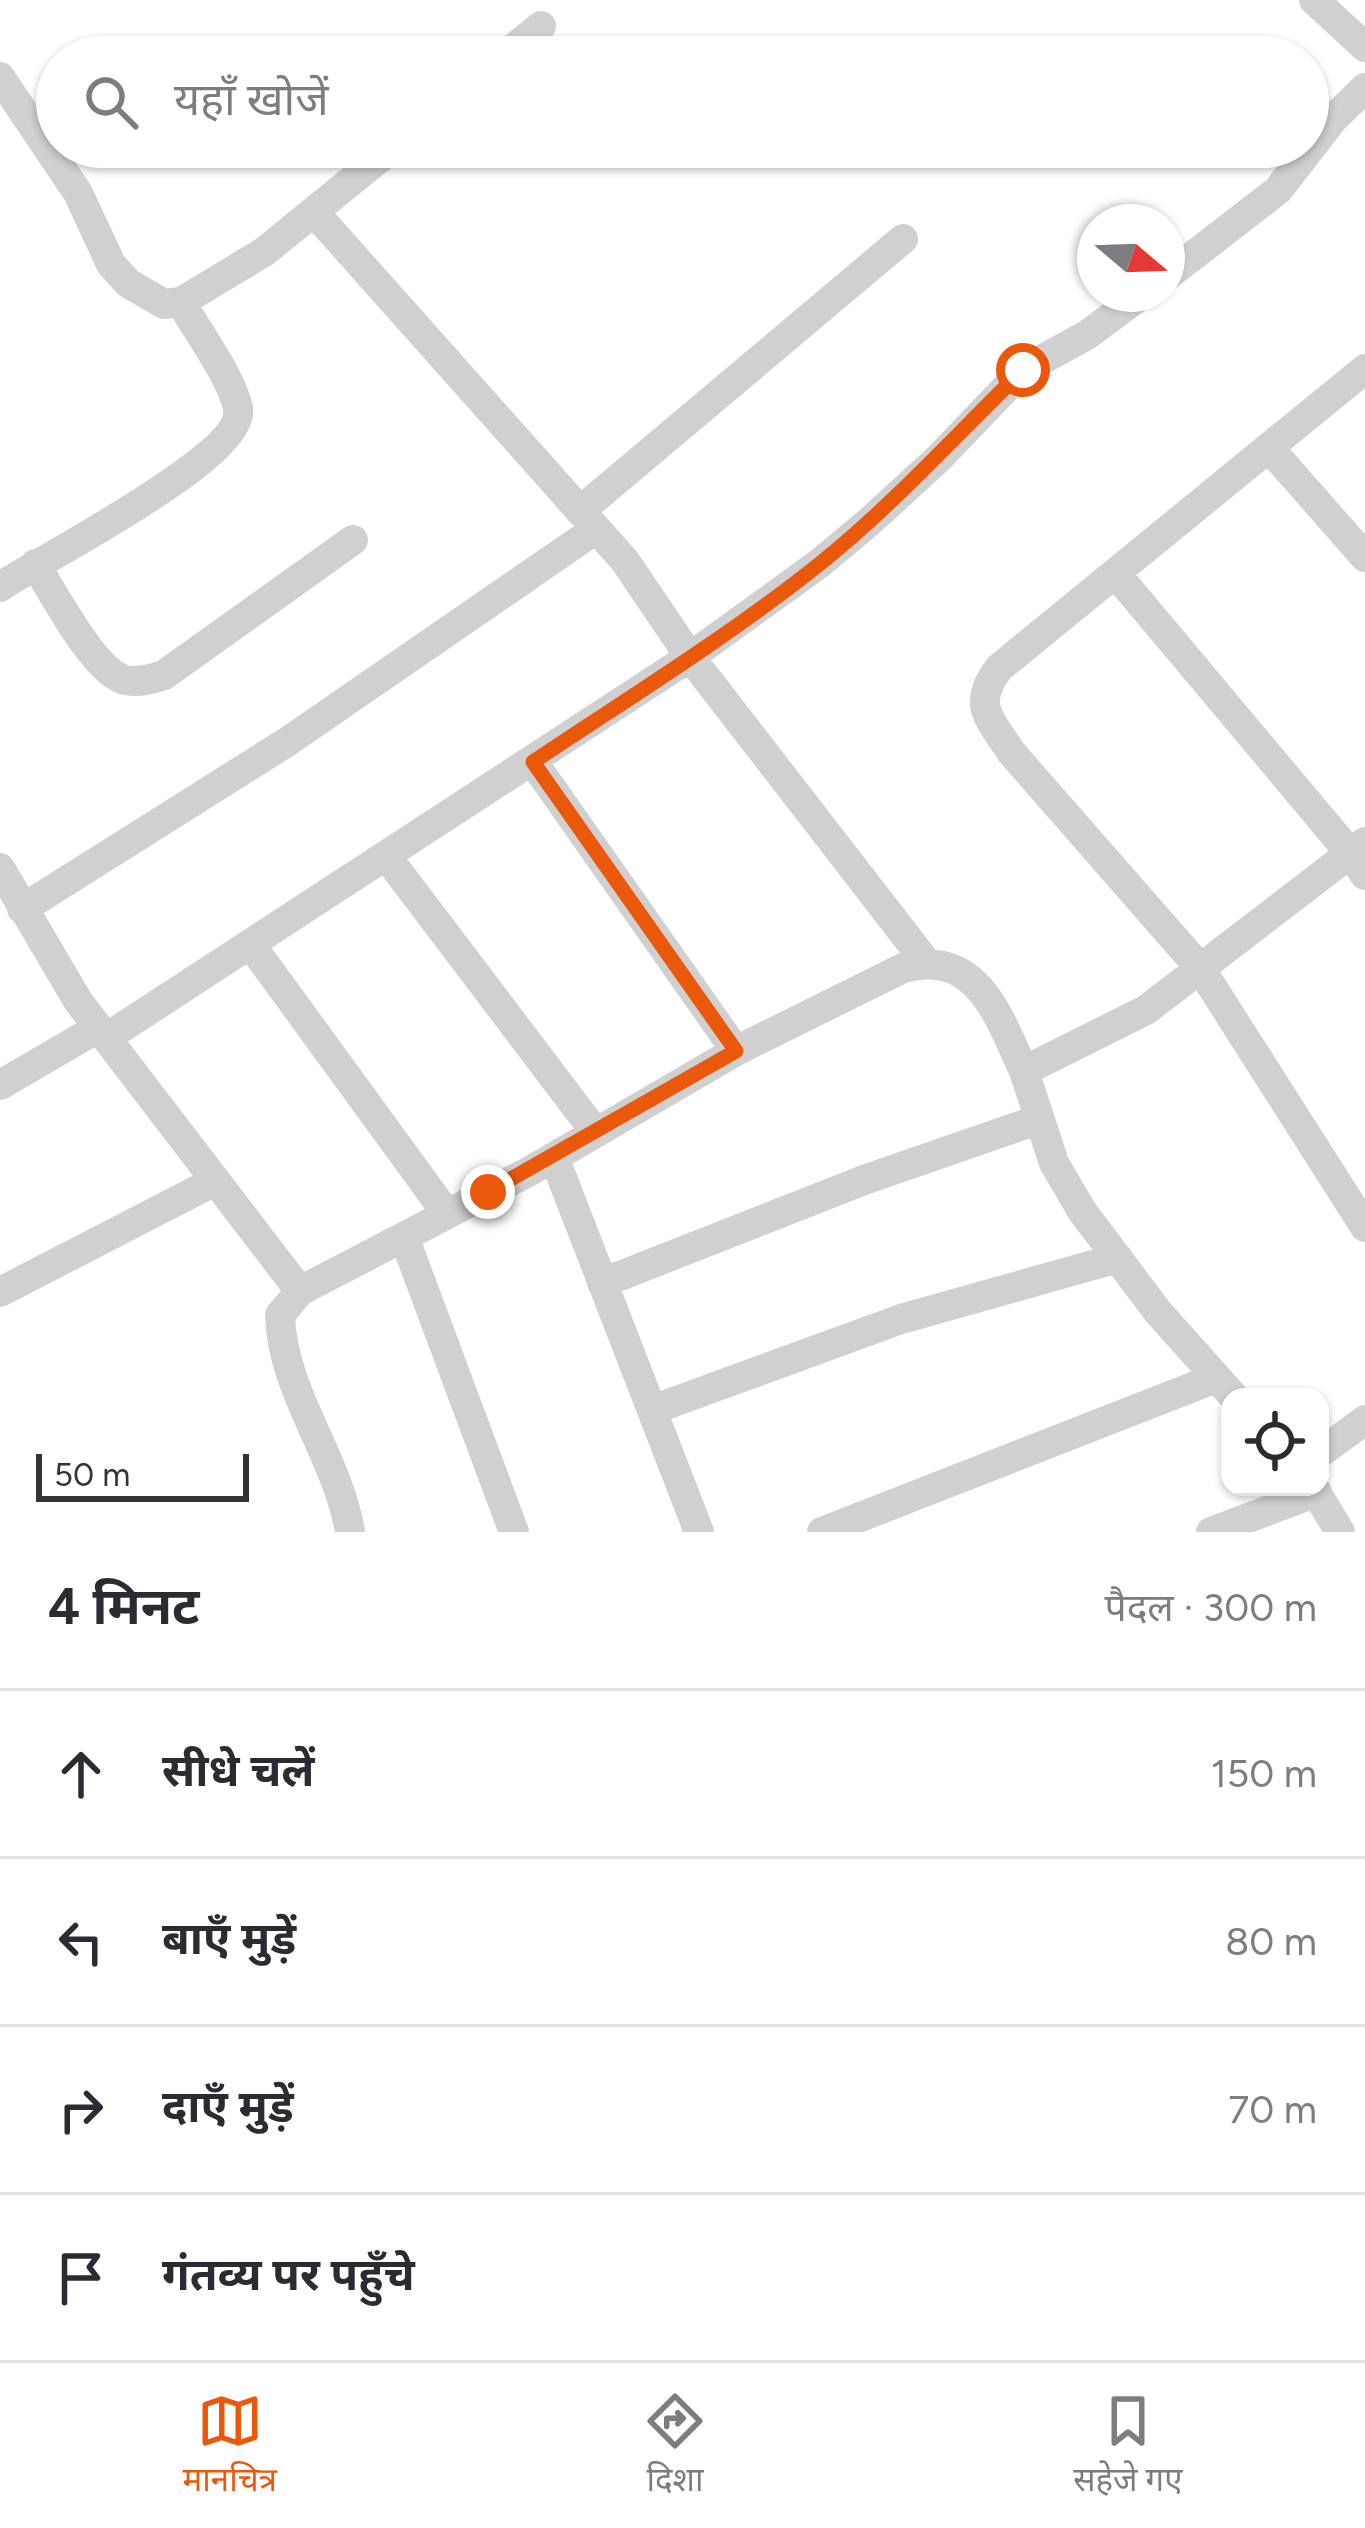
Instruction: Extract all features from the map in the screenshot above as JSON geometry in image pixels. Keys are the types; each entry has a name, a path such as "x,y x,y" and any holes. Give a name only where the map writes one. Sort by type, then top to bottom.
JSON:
{"street":[{"path":"1318,1 1365,47"},
{"path":"529,36 541,26"},
{"path":"0,76 36,130"},
{"path":"1329,124 1365,88"},
{"path":"61,168 111,265 147,297 164,304 181,302 264,252 367,168"},
{"path":"1185,261 1278,190 1295,168"},
{"path":"314,212 634,574 690,657 926,962"},
{"path":"22,909 287,742 588,520 903,239"},
{"path":"0,587 182,477 222,445 236,425 239,411 231,392 181,302"},
{"path":"0,1084 102,1033 251,945 690,657 869,522 939,458 1023,370 1118,312"},
{"path":"1365,369 999,668 982,700 1011,752 1201,968 1365,1227"},
{"path":"1270,449 1365,556"},
{"path":"35,564 94,655 126,680 146,680 164,675 352,540"},
{"path":"1024,1071 1146,1010 1360,857 1116,574"},
{"path":"533,762 736,1051"},
{"path":"387,857 596,1132"},
{"path":"0,869 49,957 102,1033 300,1291"},
{"path":"251,945 447,1214"},
{"path":"350,1532 280,1333 280,1315 300,1291 554,1156 736,1051 903,968 926,962 945,964 968,976 990,999 1024,1071 1054,1163 1082,1211 1158,1312 1225,1388"},
{"path":"602,1283 864,1180 1037,1120"},
{"path":"554,1156 699,1532"},
{"path":"0,1292 215,1181"},
{"path":"404,1237 514,1532"},
{"path":"652,1410 901,1319 1118,1258"},
{"path":"821,1532 1221,1389"},
{"path":"1329,1447 1365,1420"},
{"path":"1211,1532 1300,1496"},
{"path":"1319,1496 1340,1532"}],"route":[{"path":"488,1192 736,1051 533,762 820,563 939,458 1023,370"}]}
